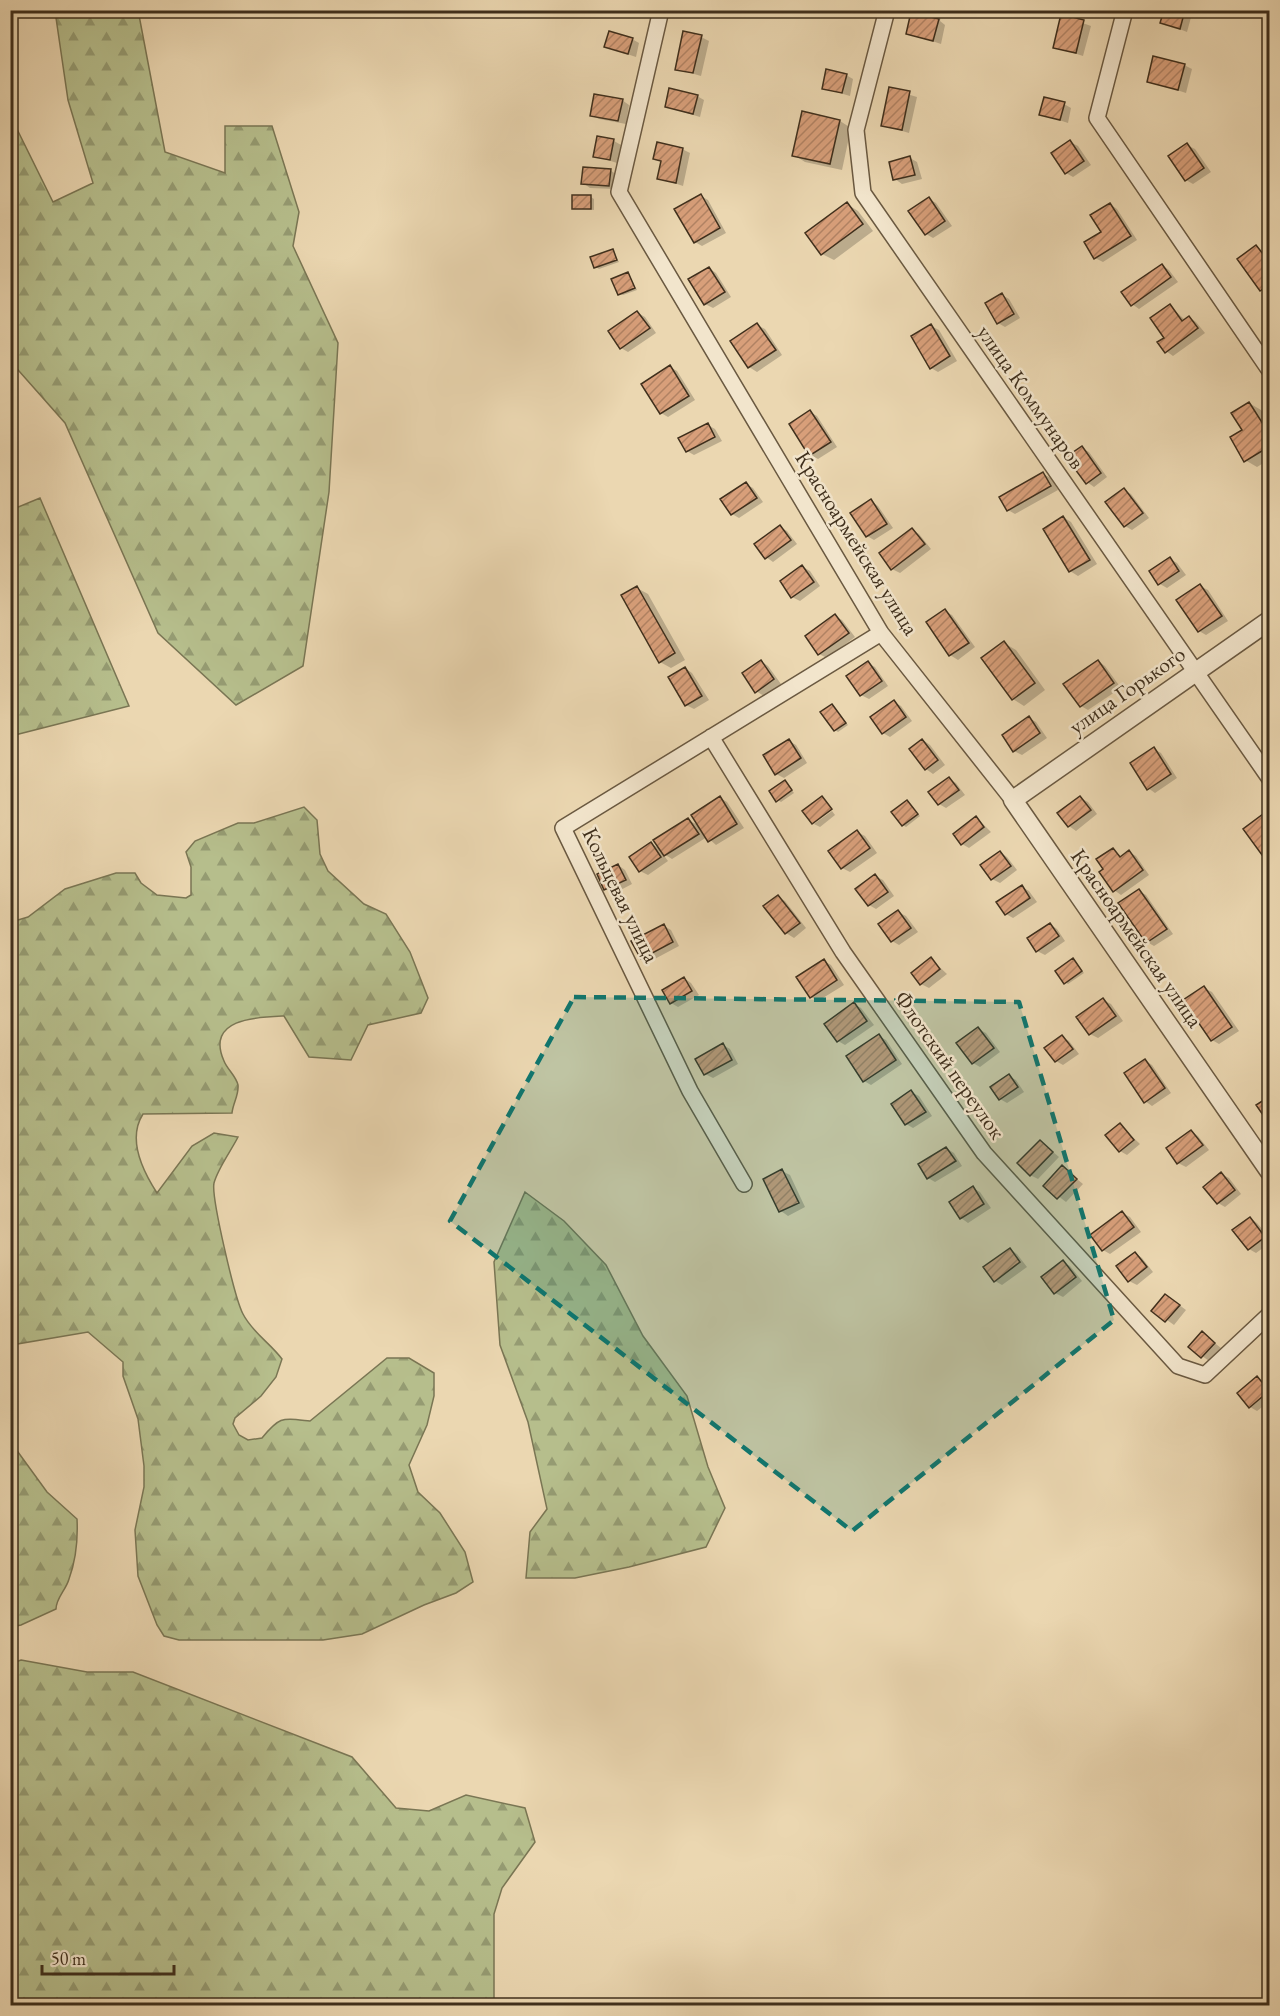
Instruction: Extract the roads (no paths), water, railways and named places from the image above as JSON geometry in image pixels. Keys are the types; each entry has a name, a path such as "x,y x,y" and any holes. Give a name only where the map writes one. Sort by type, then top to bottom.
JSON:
{"street":[{"name":"Красноармейская улица","path":"661,10 619,192 881,633 1012,800 1269,1172"},
{"name":"улица Коммунаров","path":"887,10 856,129 863,193 1269,779"},
{"path":"1125,10 1096,118 1269,371"},
{"name":"улица Горького","path":"1012,800 1269,620"},
{"name":"Кольцевая улица","path":"744,1184 690,1091 563,828 881,633"},
{"name":"Флотский переулок","path":"711,737 843,952 984,1153 1178,1366 1205,1375 1269,1314"}]}
